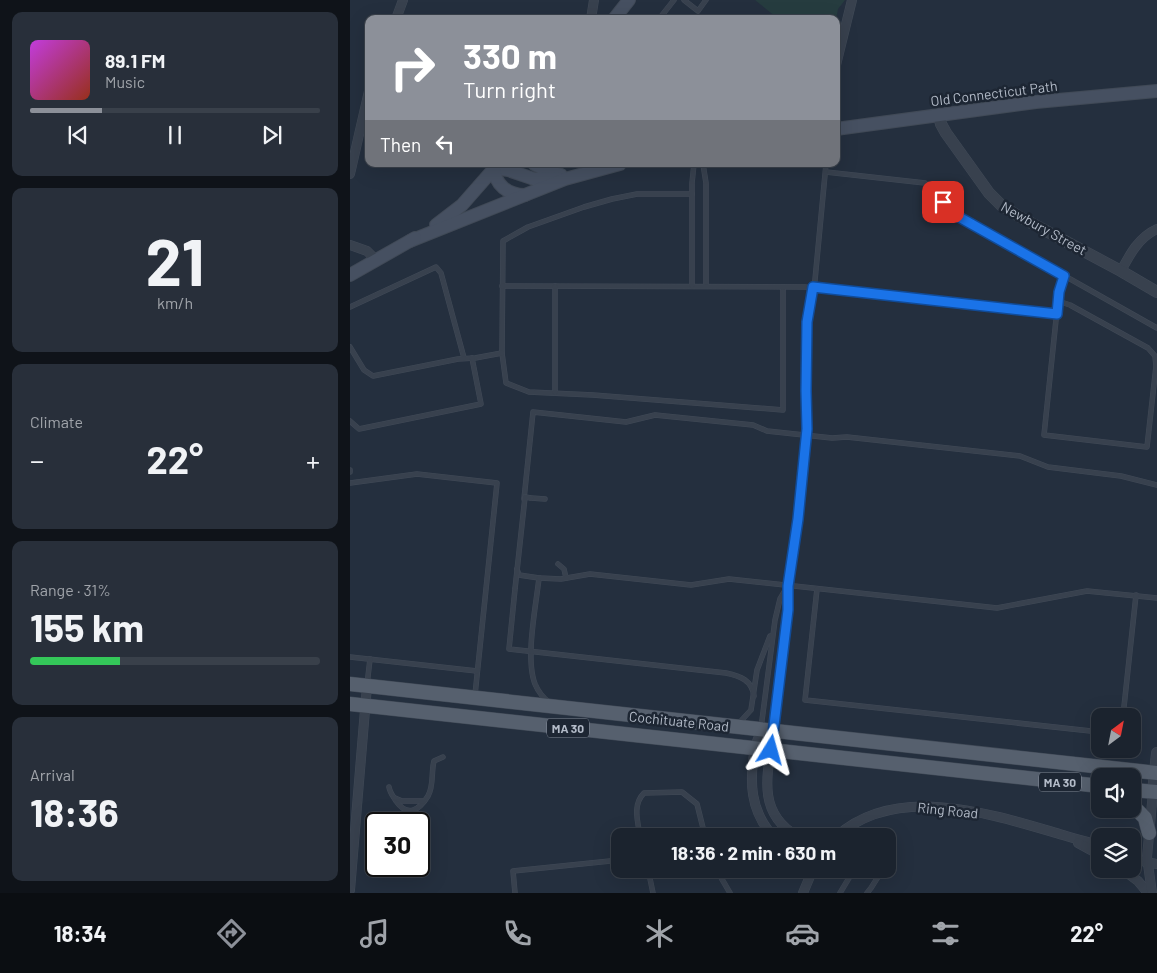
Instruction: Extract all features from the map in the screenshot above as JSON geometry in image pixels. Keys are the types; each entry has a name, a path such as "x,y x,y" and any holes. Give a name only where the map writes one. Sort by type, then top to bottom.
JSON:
{"main road":[{"path":"617,15 629,0"},
{"name":"Old Connecticut Path","path":"840,128 1071,98 1157,91"},
{"path":"350,275 439,224 456,210 495,167"},
{"path":"496,167 496,179 502,187 513,193 527,194"},
{"path":"499,167 534,178 573,177"},
{"path":"540,167 550,172 573,177"},
{"path":"410,241 527,194 573,177 609,167"},
{"name":"Cochituate Road","path":"350,684 1156,774"},
{"name":"Cochituate Road","path":"350,704 1091,785"},
{"path":"1021,778 1091,793"},
{"path":"1141,791 1155,792"},
{"path":"1141,814 1145,818 1149,833"}],"street":[{"path":"397,15 403,0"},
{"path":"592,15 594,0"},
{"path":"840,49 852,0"},
{"path":"350,174 353,140 365,103"},
{"name":"Newbury Street","path":"939,116 945,131 984,187 998,202 1020,217 1121,270 1157,292"},
{"path":"1121,270 1144,236 1157,229"},
{"path":"350,246 367,251 376,260"},
{"path":"350,890 353,815 367,686"},
{"path":"767,828 760,819 753,800 752,781 755,748 768,730"},
{"path":"768,730 771,750 767,785 769,802 780,822 787,828"},
{"path":"1152,893 1147,863 1155,792 1157,753"},
{"name":"Ring Road","path":"848,828 867,817 888,810 909,807 937,808 1022,822 1091,843"},
{"name":"Ring Road","path":"1062,835 1091,850"},
{"path":"1141,861 1157,864"},
{"path":"803,893 809,878"},
{"path":"1134,878 1148,893"}],"lane":[{"path":"662,15 674,0"},
{"path":"684,0 698,11 706,0"},
{"path":"692,286 694,167"},
{"path":"703,167 706,183 706,286"},
{"path":"768,730 788,610 788,586 798,519 807,435 807,322 813,287 826,167"},
{"path":"826,172 925,183 955,214 1157,328"},
{"path":"692,194 637,194 584,207 528,227 503,242 502,353 506,383 529,392 783,410 783,287"},
{"path":"350,307 436,267 441,273 464,358"},
{"path":"1058,301 1070,305 1148,348 1154,356 1156,366 1147,446 1044,435 1058,301 1064,276"},
{"path":"502,286 813,287 1057,314"},
{"path":"555,286 555,393"},
{"path":"350,347 364,370 373,376 464,358 502,353"},
{"path":"350,421 359,428 481,404 472,358"},
{"path":"1157,485 1121,476 1051,468 1020,456 849,437 834,438 767,431 753,425 655,415 623,422 533,412 517,569 519,574 539,578 566,578 590,574 686,585 729,579 997,608 1087,591 1157,598"},
{"path":"350,483 417,474 497,483 474,698"},
{"path":"545,499 525,497 509,649 726,673 746,680 754,696"},
{"path":"558,564 564,569 566,578"},
{"path":"532,577 533,570"},
{"path":"539,578 531,651 533,676 536,686 544,698 556,707"},
{"path":"768,730 773,630 778,605 788,586"},
{"path":"817,589 806,700 1091,731"},
{"path":"1124,708 1136,595"},
{"path":"727,726 737,724 748,715 752,706 759,663 773,630"},
{"path":"350,657 477,671"},
{"path":"367,686 370,659"},
{"path":"389,787 392,796 400,807 407,811 414,810 424,801 430,791 434,761 443,757"},
{"path":"639,828 636,806 639,798 644,793 682,792 697,804 703,828"},
{"path":"392,796 402,801 424,801"},
{"path":"515,893 513,872 611,861"},
{"path":"650,878 653,893"},
{"path":"721,878 730,893"},
{"path":"840,893 849,878"},
{"path":"867,893 877,878"}],"green space":[{"path":"755,0 845,0 838,9 837,15 774,15"}],"route":[{"path":"771,750 808,422 806,391 807,322 813,287 1057,314 1059,292 1064,276 959,217 943,202"}]}
